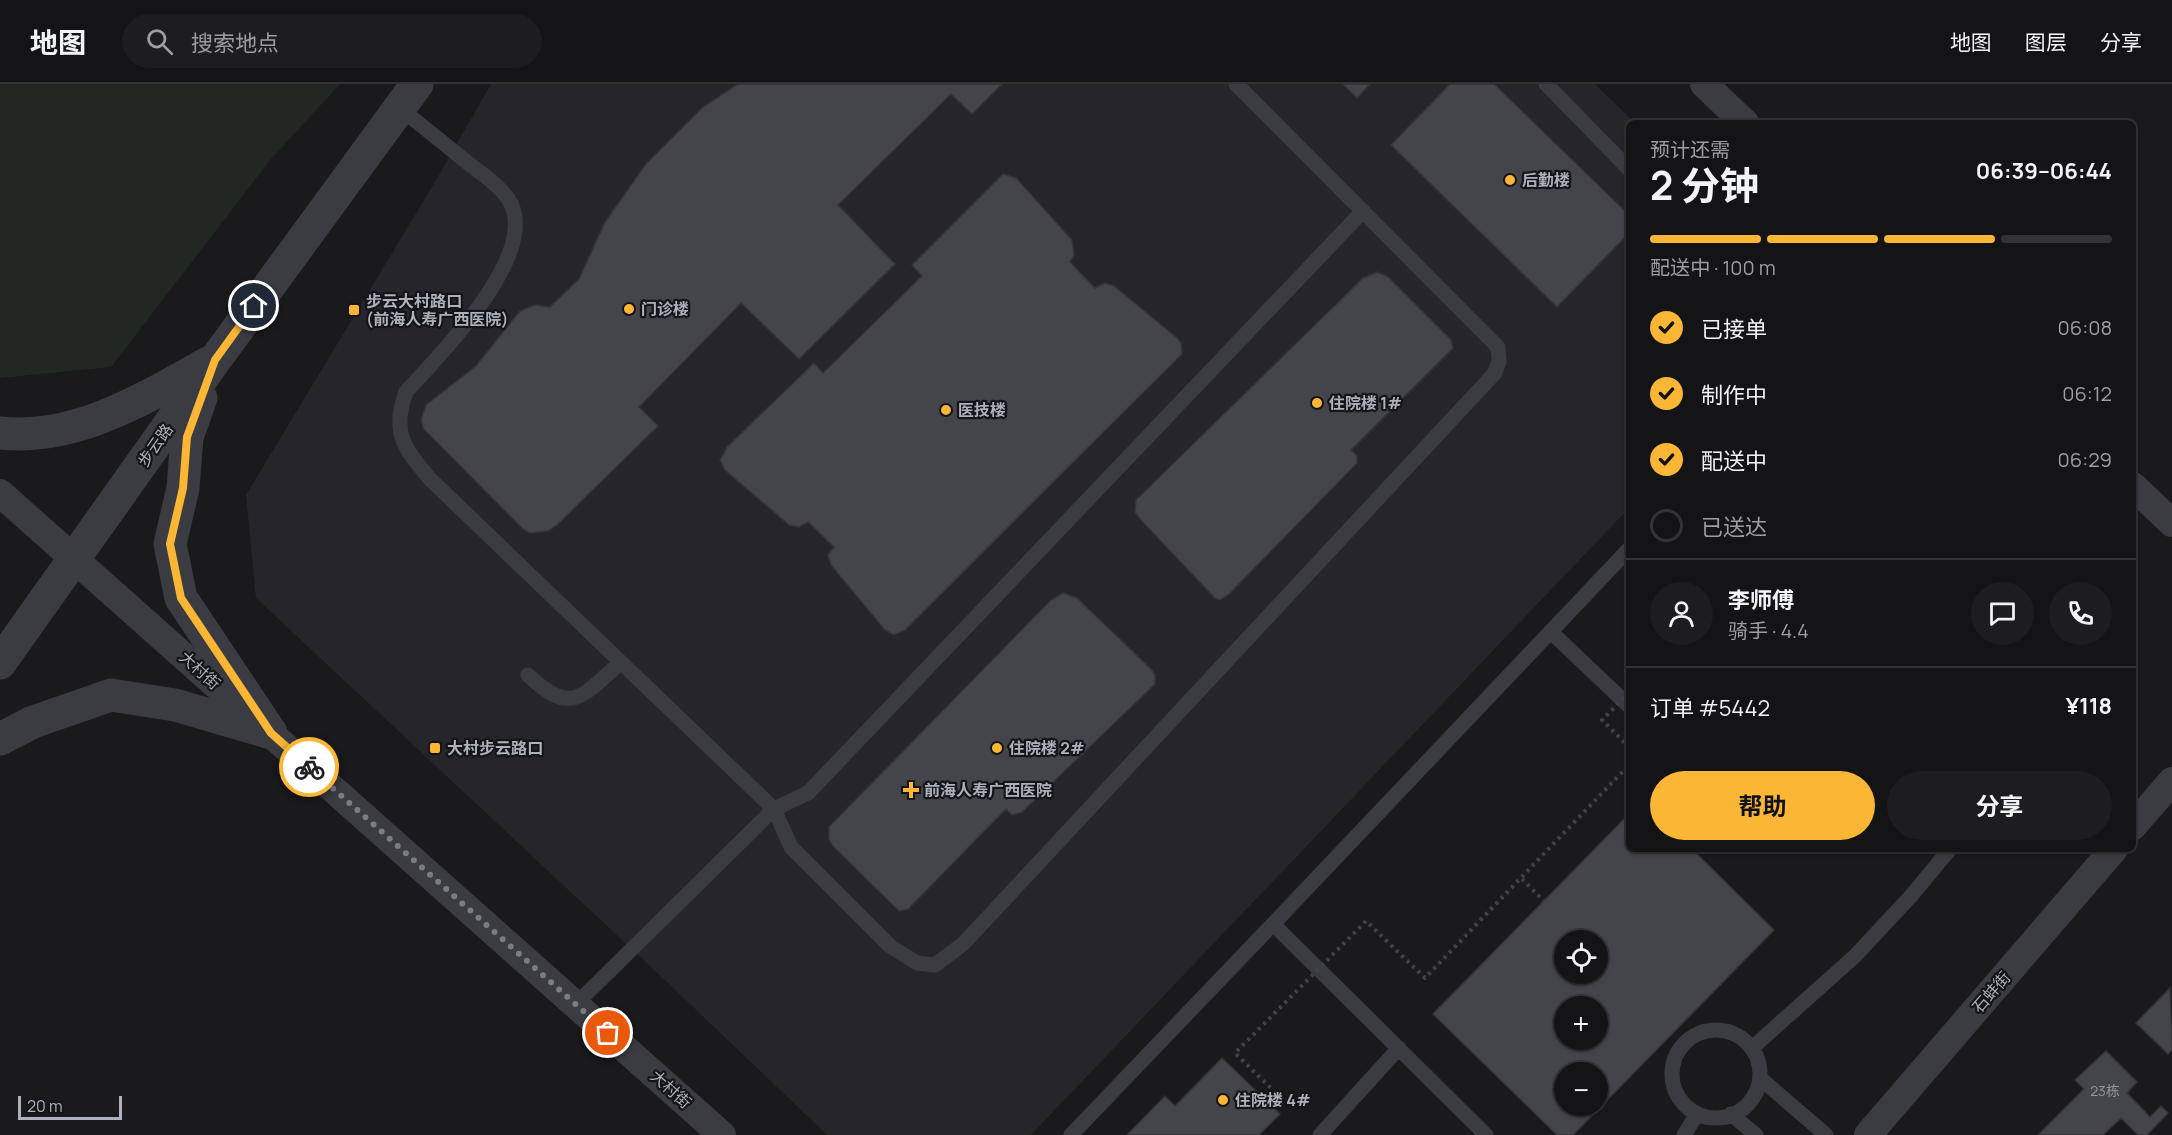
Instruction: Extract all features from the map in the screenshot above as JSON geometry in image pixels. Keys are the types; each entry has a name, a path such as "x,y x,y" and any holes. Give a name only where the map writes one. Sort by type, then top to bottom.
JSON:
{"street":[{"path":"1704,84 1742,120"},
{"name":"步云路","path":"0,663 215,360 409,96"},
{"path":"0,433 26,436 96,420 148,397 215,360"},
{"path":"215,360 187,437 183,488 170,544 181,598 271,733"},
{"path":"2136,489 2172,523"},
{"name":"大村街","path":"0,493 76,558 722,1135"},
{"path":"0,739 33,722 111,695 175,705 271,733"},
{"path":"2136,823 2172,781"},
{"name":"石蚌街","path":"1868,1135 2111,852"}],"lane":[{"path":"409,96 509,201 516,223 509,253 495,286 406,392 399,411 399,431 408,452 430,479 774,809 790,847 904,956 917,963 935,965 963,944 1494,374 1499,362 1498,347 1236,84"},
{"path":"1546,84 1626,166"},
{"path":"576,1004 774,809 808,793 1363,211"},
{"path":"1071,1135 1626,552"},
{"path":"1551,632 1626,703"},
{"path":"528,675 555,697 569,700 586,693 621,662"},
{"path":"1752,1048 1855,956 1911,896 1948,852"},
{"path":"1273,924 1486,1135"},
{"path":"1716,1030 1736,1035 1752,1048 1758,1061 1760,1078 1752,1100 1741,1111 1712,1118 1697,1114 1685,1105 1674,1086 1674,1064 1679,1050 1690,1039 1703,1032 1716,1030"},
{"path":"1320,1135 1399,1048"},
{"path":"1760,1078 1826,1135"},
{"path":"1684,1135 1697,1114"},
{"path":"1731,1114 1756,1135"}],"path":[{"path":"1626,695 1602,720 1626,744"},
{"path":"1270,1104 1278,1095 1235,1053 1366,921 1425,978 1626,768"},
{"path":"1522,879 1544,901"}],"shaded area":[{"path":"0,84 340,84 271,159 111,367 0,378"},
{"name":"前海人寿广西医院","path":"491,84 1595,84 1632,120 1626,120 1626,511 1031,1135 827,1135 667,982 256,598 246,495 432,187"}],"building":[{"name":"门诊楼","path":"738,84 1002,84 972,114 951,94 838,205 895,264 799,359 741,303 639,407 658,426 557,525 548,531 530,533 523,529 423,428 421,420 426,405 476,366 520,311 535,305 550,307 579,279 605,222 646,164 703,107"},
{"path":"1343,84 1370,84 1357,98"},
{"name":"后勤楼","path":"1450,84 1494,84 1626,212 1626,236 1557,307 1391,145"},
{"name":"医技楼","path":"1003,174 1016,178 1072,240 1074,255 1070,262 1095,288 1105,283 1114,286 1177,338 1181,343 1182,354 905,630 894,635 885,630 831,565 828,555 834,547 808,522 799,527 789,525 725,470 720,460 727,447 814,363 823,373 922,276 912,265"},
{"name":"住院楼 1#","path":"1377,272 1388,277 1451,340 1453,348 1351,450 1357,456 1357,463 1229,594 1220,600 1215,598 1140,519 1135,512 1136,500 1363,278"},
{"name":"住院楼 2#","path":"1063,593 1077,598 1152,670 1155,675 1155,684 1022,812 1012,815 1006,809 908,909 899,911 832,845 829,839 829,827 1051,600"},
{"path":"1626,817 1626,852 1695,852 1774,930 1608,1099 1608,1062 1554,1062 1554,1116 1592,1116 1573,1135 1557,1135 1433,1014"},
{"path":"2170,988 2172,1050 2168,1054 2136,1023"},
{"path":"2106,1051 2137,1082 2127,1093 2150,1117 2161,1106 2168,1113 2147,1135 2138,1135 2121,1118 2103,1135 2038,1135 2084,1089 2075,1080"},
{"name":"住院楼 4#","path":"1222,1058 1280,1114 1259,1135 1127,1135 1165,1096 1175,1106"}],"way so far":[{"path":"309,767 608,1033"}],"place":[{"name":"后勤楼","path":"1510,180"},
{"name":"门诊楼","path":"629,309"},
{"name":"步云大村路口 (前海人寿广西医院)","path":"354,310"},
{"name":"住院楼 1#","path":"1317,403"},
{"name":"医技楼","path":"946,410"},
{"name":"大村步云路口","path":"435,748"},
{"name":"住院楼 2#","path":"997,748"},
{"name":"前海人寿广西医院","path":"911,790"},
{"name":"住院楼 4#","path":"1223,1100"}],"route":[{"path":"254,306 215,360 187,437 183,488 170,544 181,598 271,733 309,767"}]}
